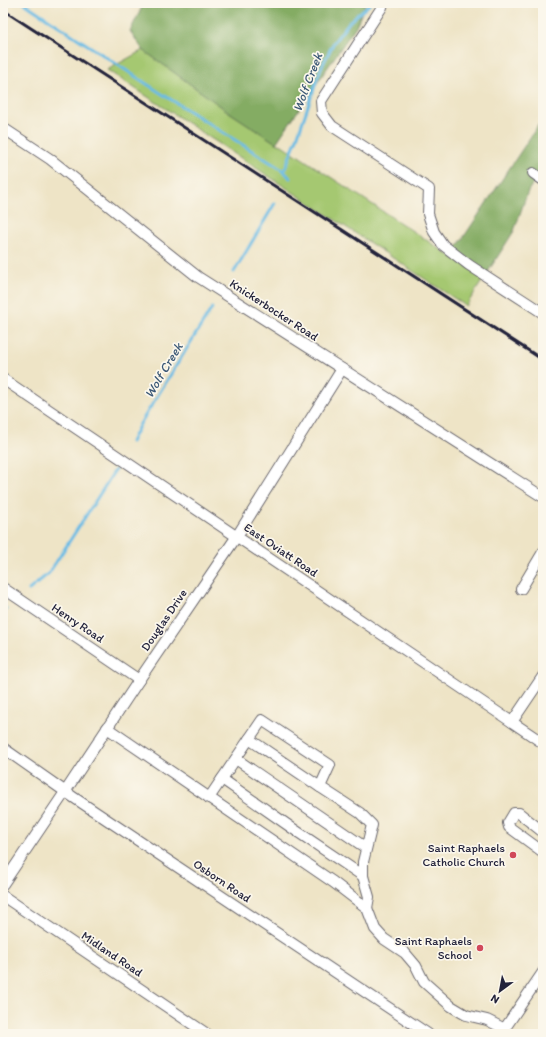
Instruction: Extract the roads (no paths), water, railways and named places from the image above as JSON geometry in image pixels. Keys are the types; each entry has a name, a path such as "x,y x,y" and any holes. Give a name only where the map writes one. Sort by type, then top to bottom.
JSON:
{"street":[{"path":"383,3 321,101 322,113 332,126 429,189 428,214 434,232 443,245 469,265 543,313"},
{"name":"Knickerbocker Road","path":"3,128 50,159 198,277 543,497"},
{"path":"533,173 543,180"},
{"name":"Douglas Drive","path":"3,884 237,536 342,369"},
{"name":"East Oviatt Road","path":"3,379 543,743"},
{"path":"521,589 543,552"},
{"name":"Henry Road","path":"3,588 139,680"},
{"path":"512,722 542,681"},
{"path":"209,798 262,720 330,765 320,787"},
{"path":"107,728 333,882 367,908"},
{"path":"249,739 360,813 372,825 363,862 363,876 369,897 367,908 375,929 384,939 405,953 416,966 424,982 438,996 451,1006 466,1014 487,1020 503,1032 543,972"},
{"name":"Osborn Road","path":"3,748 65,792 428,1034"},
{"path":"236,759 366,848"},
{"path":"222,779 363,876"},
{"path":"543,832 519,813 514,813 508,823 509,828 543,852"},
{"name":"Midland Road","path":"3,896 207,1034"}],"waterway":[{"path":"24,3 159,92 284,171"},
{"name":"Wolf Creek","path":"290,178 284,171 321,68 334,42 350,21 371,3"},
{"name":"Wolf Creek","path":"234,272 275,203"},
{"name":"Wolf Creek","path":"131,442 140,424 212,308"},
{"name":"Wolf Creek","path":"29,590 49,573 115,470"}],"railway":[{"path":"3,10 543,360"}],"place":[{"name":"Saint Raphaels Catholic Church","path":"513,855"},
{"name":"Saint Raphaels School","path":"480,948"}]}
